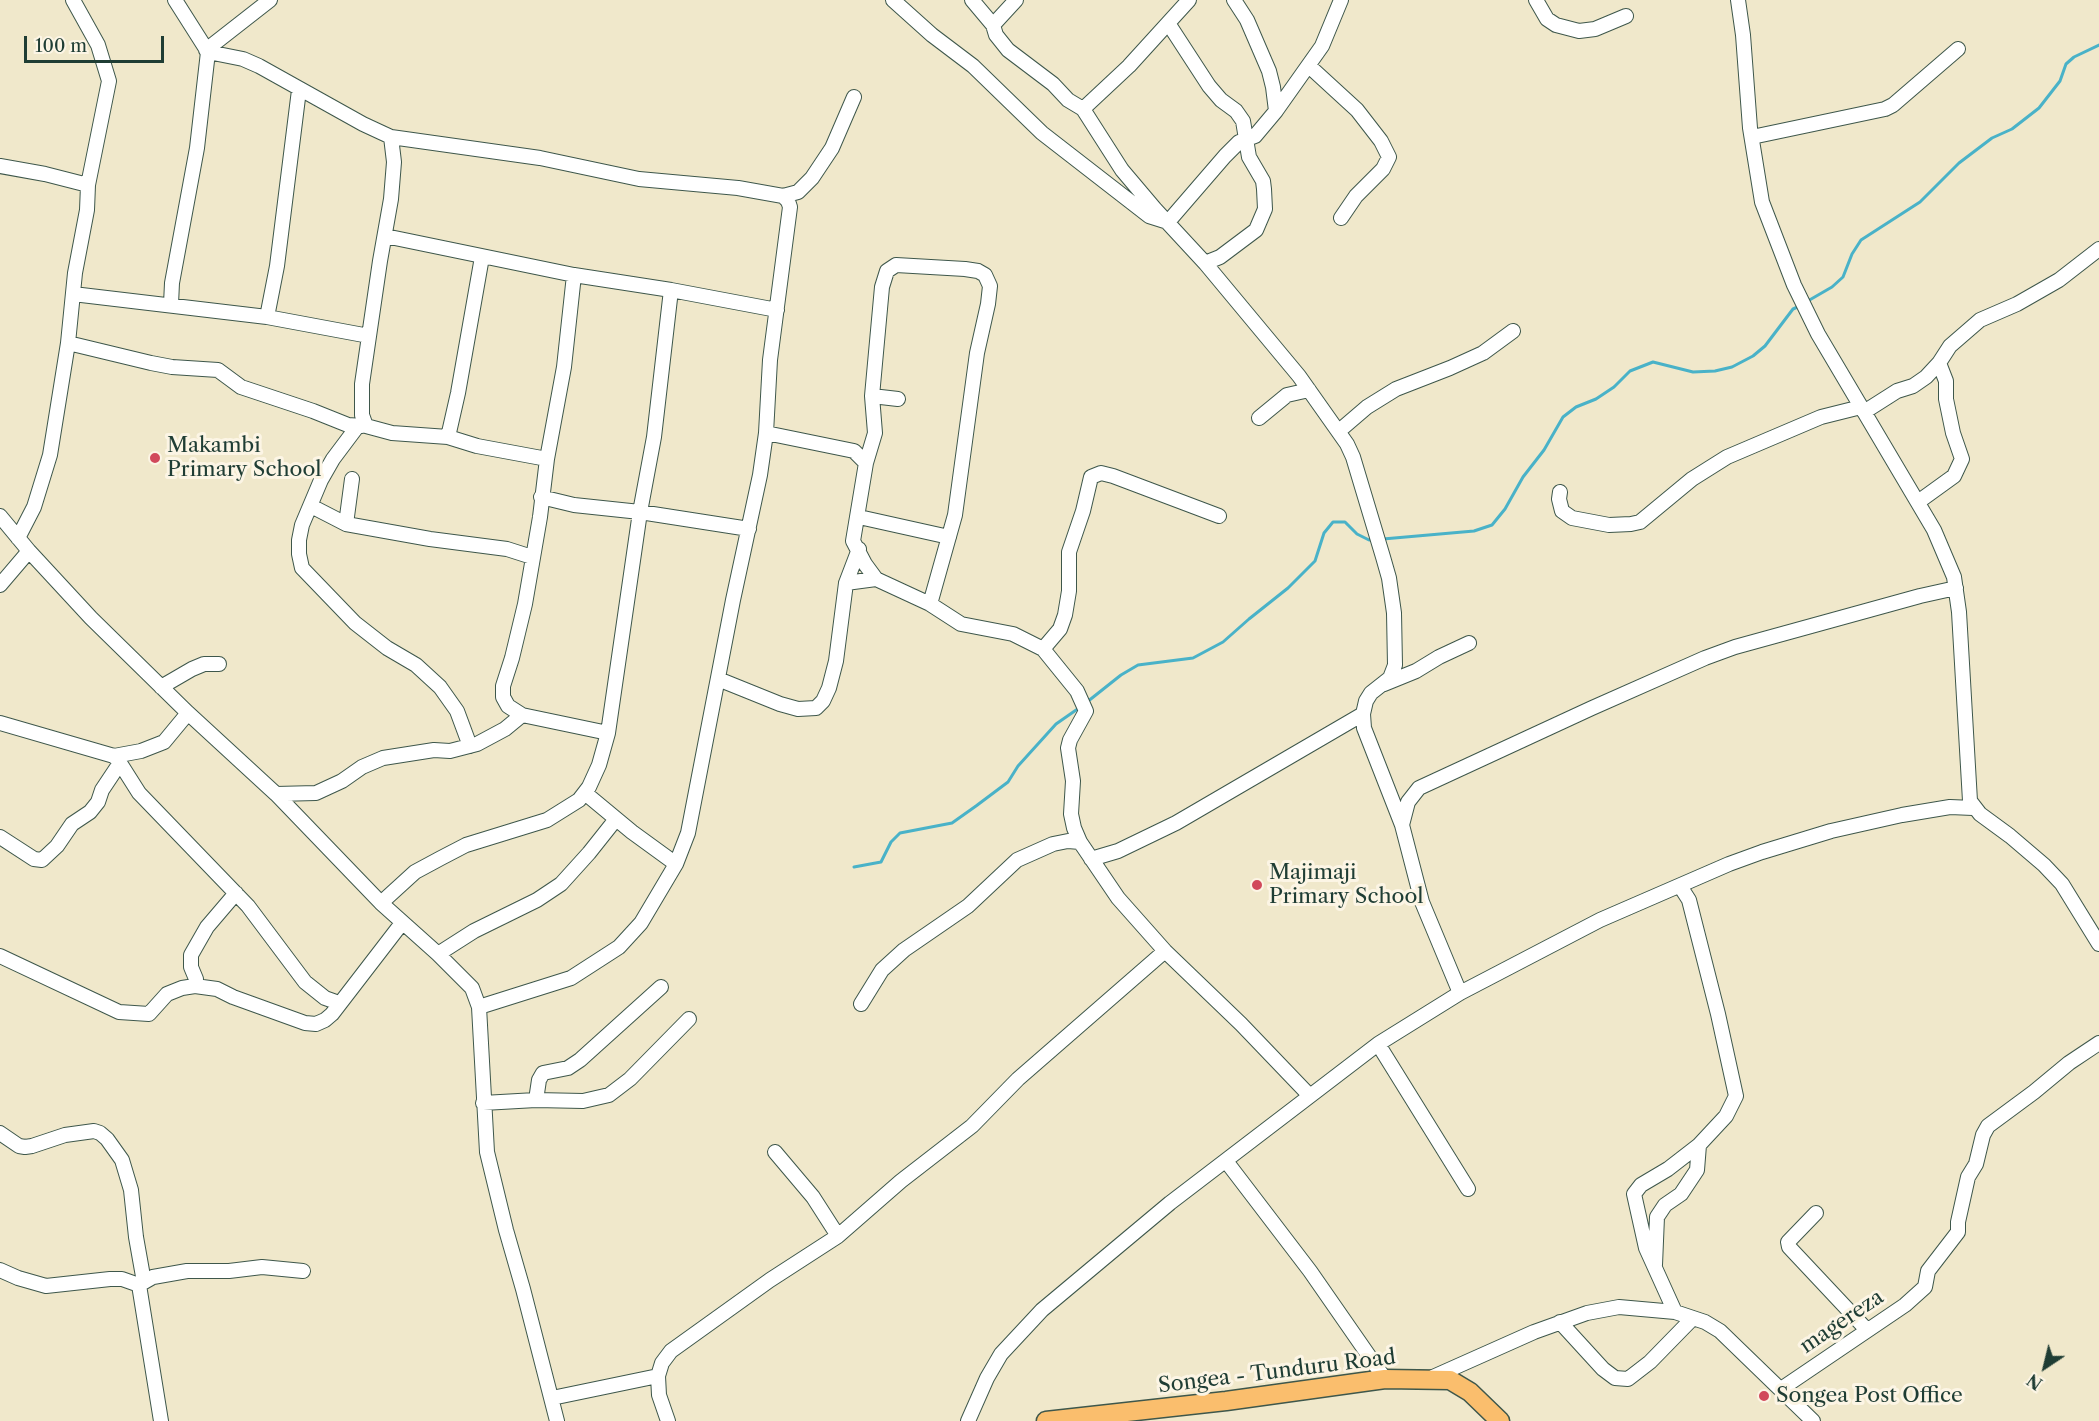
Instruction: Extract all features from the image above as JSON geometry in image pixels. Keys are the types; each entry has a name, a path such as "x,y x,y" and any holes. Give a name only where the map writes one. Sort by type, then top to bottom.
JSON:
{"highway":[{"name":"Songea - Tunduru Road","path":"1046,1421 1226,1401 1384,1379 1450,1380 1470,1392 1500,1421"}],"street":[{"path":"18,538 34,507 50,455 68,343 75,273 87,210 88,185 109,81 99,45 73,0"},
{"path":"171,304 172,283 197,148 207,51 176,0"},
{"path":"207,51 270,0"},
{"path":"972,0 993,25 996,35 1008,50 1053,84 1068,100 1083,109 1122,170 1205,263 1309,390 1339,431 1353,457 1389,578 1394,613 1396,656 1390,678 1371,693 1366,701 1363,714 1364,728 1402,825 1422,902 1460,993"},
{"path":"993,25 1016,0"},
{"path":"1083,109 1129,66 1189,0"},
{"path":"1234,0 1247,20 1269,71 1274,87 1276,111"},
{"path":"1168,222 1239,142 1255,136 1276,111 1325,40 1341,0"},
{"path":"1536,0 1547,19 1556,25 1579,31 1596,29 1626,16"},
{"path":"1738,0 1752,136 1762,202 1794,285 1811,320 1918,502 1949,564 1956,588 1969,793 1973,808 2010,836 2052,874 2072,900 2099,944"},
{"path":"902,3 932,35 973,66 1042,133 1149,216 1168,222"},
{"path":"1167,23 1190,54 1209,86 1240,116 1243,121 1249,157 1263,181 1265,209 1256,230 1220,257 1205,263"},
{"path":"1752,136 1885,109 1893,105 1958,49"},
{"path":"207,51 243,59 391,137 540,158 639,179 738,188 783,196 804,188 817,171 832,148 854,97"},
{"path":"1309,66 1357,110 1382,141 1389,157 1388,162 1356,196 1341,218"},
{"path":"267,317 277,266 299,90"},
{"path":"391,137 394,162 391,199 369,336 361,399 361,427 333,459 321,480 299,540 299,554 302,568 355,623 387,648 416,665 440,687 457,711 470,746"},
{"path":"0,166 88,185"},
{"path":"479,1007 571,978 619,947 640,923 676,864 688,833 760,475 766,433 770,360 790,207 783,196"},
{"path":"385,236 574,275 777,310"},
{"path":"1560,492 1562,511 1572,518 1609,525 1640,522 1692,479 1727,457 1821,417 1863,410 1897,391 1913,386 1939,363 1950,346 1980,320 2018,304 2059,280 2099,249"},
{"path":"448,437 482,257"},
{"path":"930,604 958,497 977,353 990,286 985,274 978,271 896,265 891,267 885,276 882,287 872,396 875,433 866,463 859,518 853,541 876,579 930,604 961,624 1012,634 1043,649 1068,679 1084,705 1085,715 1070,740 1068,748 1073,781 1071,814 1080,842 1118,898 1165,951 1241,1024 1310,1096"},
{"path":"574,275 564,367 547,459 540,517 518,637 503,686 503,697 508,706 522,715 608,733"},
{"path":"381,903 415,872 441,858 466,846 547,820 579,800 599,765 608,733 640,512 654,437 671,290"},
{"path":"73,294 267,317 369,336"},
{"path":"1339,431 1367,407 1396,389 1483,353 1513,331"},
{"path":"68,343 172,367 218,370 241,387 361,427 392,433 448,437 477,446 547,459"},
{"path":"1918,502 1954,476 1962,459 1953,433 1946,399 1946,381 1939,363"},
{"path":"1926,376 1946,381"},
{"path":"1259,418 1287,395 1309,390"},
{"path":"872,396 898,399"},
{"path":"766,433 854,451 866,463"},
{"path":"854,451 875,433"},
{"path":"1043,649 1060,629 1065,615 1069,591 1070,552 1091,477 1101,473 1113,476 1219,516"},
{"path":"346,524 352,479"},
{"path":"541,497 574,505 749,528"},
{"path":"311,506 346,524 430,539 507,549 532,557"},
{"path":"0,516 91,618 188,713 276,794 381,903 472,988 479,1007 487,1152 557,1421"},
{"path":"859,518 949,537"},
{"path":"718,679 780,704 798,709 816,708 823,701 829,688 846,583 859,549"},
{"path":"0,585 29,551"},
{"path":"846,583 876,579"},
{"path":"1402,825 1407,802 1419,788 1705,658 1735,647 1956,588"},
{"path":"1384,684 1416,671 1469,643"},
{"path":"161,687 179,675 204,664 219,664"},
{"path":"0,723 117,760 164,742 188,713"},
{"path":"1091,859 1118,851 1176,823 1363,714"},
{"path":"276,794 316,793 383,758 434,750 450,751 470,746 492,737 522,715"},
{"path":"0,837 34,860 42,860 57,846 72,824 90,812 117,760"},
{"path":"117,760 139,793 236,892 268,930 305,982 325,998 339,1003"},
{"path":"585,793 676,864"},
{"path":"968,1421 987,1378 1001,1354 1042,1310 1170,1203 1378,1044 1460,993 1591,925 1762,852 1831,831 1941,809 1973,808"},
{"path":"438,954 474,931 537,900 561,884 590,853 616,819"},
{"path":"861,1004 882,970 904,950 968,906 1017,860 1053,844 1068,841 1080,842"},
{"path":"1675,1312 1646,1248 1634,1194 1641,1185 1668,1170 1699,1145 1726,1116 1736,1096 1689,900 1680,886"},
{"path":"195,986 196,979 191,967 191,955 207,927 236,892"},
{"path":"0,956 119,1012 149,1014 167,994 195,986 217,989 304,1023 316,1024 332,1014 402,923"},
{"path":"668,1421 659,1395 658,1376 662,1363 670,1351 770,1280 838,1236 901,1181 972,1126 1018,1080 1165,951"},
{"path":"536,1100 539,1080 543,1073 568,1068 580,1060 661,987"},
{"path":"483,1103 536,1100 583,1101 609,1095 630,1079 689,1019"},
{"name":"magereza","path":"1781,1389 1866,1329 1905,1305 1925,1287 1928,1271 1958,1232 1968,1177 1976,1164 1983,1135 1988,1126 2069,1063 2099,1043"},
{"path":"1378,1044 1468,1189"},
{"path":"0,1133 19,1146 25,1147 65,1135 94,1131 107,1139 122,1160 131,1190 141,1283 161,1421"},
{"path":"1654,1267 1657,1217 1665,1205 1681,1194 1697,1170 1699,1145"},
{"path":"775,1152 813,1197 838,1236"},
{"path":"1226,1161 1310,1271 1384,1379"},
{"path":"1816,1213 1788,1242 1789,1247 1866,1329"},
{"path":"0,1270 46,1286 110,1279 141,1283 153,1277 187,1271 228,1271 262,1267 303,1271"},
{"path":"1429,1380 1534,1332 1587,1313 1619,1307 1675,1312 1705,1322 1720,1331 1813,1421"},
{"path":"1560,1322 1603,1369 1615,1378 1628,1379 1650,1362 1692,1319"},
{"path":"552,1398 658,1376"}],"waterway":[{"path":"1806,302 1832,287 1843,277 1852,254 1861,240 1920,202 1959,163 1992,138 2012,129 2039,108 2060,81 2066,64 2074,57 2099,45"},
{"path":"1383,539 1474,531 1492,525 1505,509 1523,477 1544,450 1563,417 1576,407 1596,399 1614,387 1630,371 1653,362 1693,372 1715,371 1732,367 1753,356 1765,346 1793,309 1800,306"},
{"path":"1087,702 1121,675 1138,665 1193,658 1223,642 1288,588 1315,561 1324,533 1333,522 1345,522 1357,534 1373,540"},
{"path":"854,867 881,862 891,842 900,833 952,823 1008,782 1018,766 1056,724 1079,708"}],"place":[{"name":"Makambi Primary School","path":"155,458"},
{"name":"Majimaji Primary School","path":"1257,885"},
{"name":"Songea Post Office","path":"1764,1396"}]}
